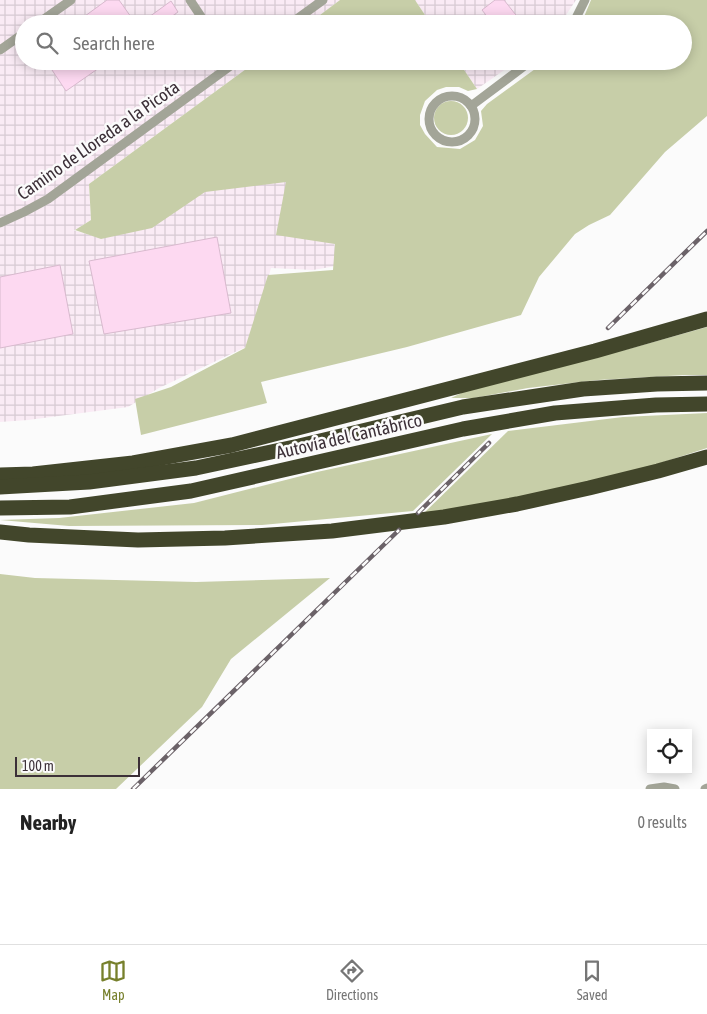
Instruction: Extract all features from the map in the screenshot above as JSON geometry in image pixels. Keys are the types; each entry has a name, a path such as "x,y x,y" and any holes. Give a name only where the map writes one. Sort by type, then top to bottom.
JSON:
{"highway":[{"path":"0,475 33,474 133,463 232,445 595,351 704,319"},
{"name":"Autovía del Cantábrico","path":"0,486 89,482 196,468 463,407 583,389 707,383"},
{"name":"Autovía del Cantábrico","path":"0,508 70,506 191,491 463,428 555,413 656,405 707,404"},
{"path":"0,532 138,540 225,538 332,532 444,517 516,504 658,471 707,456"}],"street":[{"path":"50,15 71,0"},
{"path":"190,0 200,15"},
{"path":"302,15 323,0"},
{"path":"578,15 585,0"},
{"path":"0,50 15,39"},
{"name":"Camino de Lloreda a la Picota","path":"0,223 48,199 224,70"},
{"path":"471,106 520,70"},
{"path":"444,97 459,97 466,100 471,106 475,120 473,128 463,139 447,142 434,134 429,120 433,106 438,100 444,97"},
{"path":"650,789 664,787 675,789"}],"shaded area":[{"path":"0,0 340,0 320,15 15,15 15,70 245,70 89,184 91,220 73,230 101,238 207,185 287,179 334,238 336,266 313,270 271,268 250,345 159,388 128,407 0,422"},
{"path":"415,0 576,0 566,15 425,15"},
{"path":"464,70 504,70 477,89"}],"green space":[{"path":"340,0 415,0 425,15 320,15"},
{"path":"591,0 707,0 707,116 665,152 610,215 575,234 539,277 521,315 407,347 261,382 267,403 141,435 135,399 171,387 245,348 268,275 333,270 335,244 276,235 286,182 205,192 152,228 101,239 75,230 91,220 89,184 245,70 464,70 477,89 468,91 459,87 446,87 437,90 425,101 420,115 420,125 425,134 437,147 460,149 475,140 483,126 481,111 487,104 534,70 692,70 692,15 585,15"},
{"path":"451,101 463,106 468,118 463,130 451,135 439,130 434,118 439,106"},
{"path":"707,327 707,375 598,380 528,388 474,398 451,398 472,388"},
{"path":"707,413 707,448 639,470 525,496 423,514 508,431 623,417"},
{"path":"492,434 413,511 262,525 69,526 0,520 59,518 194,503 317,472"},
{"path":"0,574 35,578 196,582 330,578 231,659 202,707 116,789 0,789"}],"building":[{"path":"107,0 119,0 130,15 86,15"},
{"path":"495,0 504,0 516,15 486,15 482,10"},
{"path":"171,1 178,12 174,15 152,15"},
{"path":"52,70 96,70 66,91"},
{"path":"217,237 231,313 104,334 89,261"},
{"path":"60,265 73,334 0,348 0,277"}],"railway":[{"path":"608,328 707,231"},
{"path":"418,513 489,443"},
{"path":"133,789 399,530"}]}
